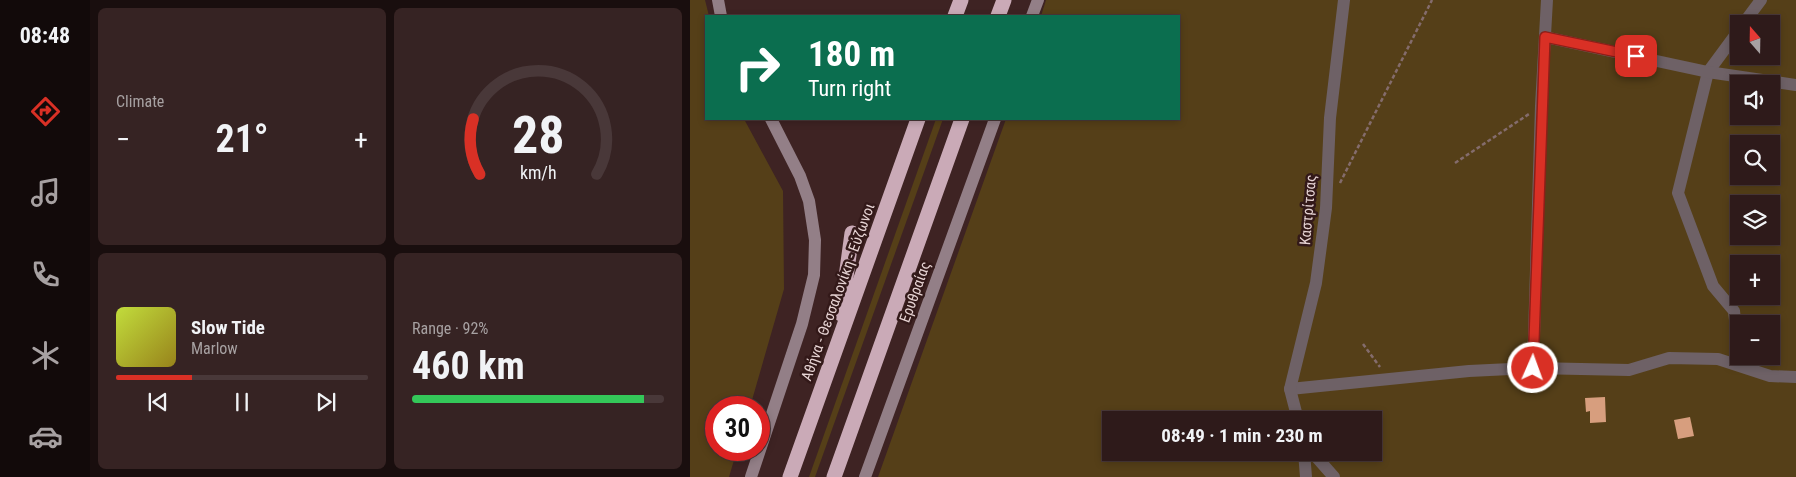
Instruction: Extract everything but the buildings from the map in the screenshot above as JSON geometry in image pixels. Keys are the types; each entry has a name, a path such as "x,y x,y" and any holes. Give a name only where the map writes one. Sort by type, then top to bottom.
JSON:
{"highway":[{"path":"955,15 960,0"},
{"path":"998,15 1004,0"},
{"name":"Αθήνα - Θεσσαλονίκη - Εύζωνοι","path":"790,477 918,120"},
{"path":"834,477 962,120"},
{"path":"837,345 852,232"}],"main road":[{"path":"718,0 721,15"},
{"path":"1032,15 1038,0"},
{"path":"751,477 802,324 814,275 815,240 809,201 800,176 772,120"},
{"name":"Ερυθραίας","path":"865,477 995,120"}],"street":[{"name":"Καστρίτσας","path":"1296,411 1290,389 1316,283 1326,208 1330,118 1344,0"},
{"path":"1533,368 1541,106 1547,0"},
{"path":"1750,15 1761,0"},
{"path":"1545,37 1708,72 1796,85"},
{"path":"1730,42 1708,72 1678,193 1713,286 1734,311 1734,315"},
{"path":"1290,389 1469,371 1533,368 1630,370 1669,358 1730,359"},
{"path":"1750,365 1770,376 1796,377"},
{"path":"1305,461 1306,477"},
{"path":"1320,461 1334,477"}],"path":[{"path":"1326,208 1360,148 1388,85 1432,0"},
{"path":"1455,163 1541,106"},
{"path":"1363,344 1389,379"}],"shaded area":[{"path":"690,0 705,0 709,15 705,15 705,120 745,120 783,191 784,289 753,396 705,396 705,461 734,461 729,477 690,477"},
{"path":"1046,0 1796,0 1796,477 878,477 1006,120 1180,120 1180,15 1041,15"},
{"path":"936,120 943,120 815,477 809,477"}],"route":[{"path":"1533,368 1545,37 1636,56"}]}
